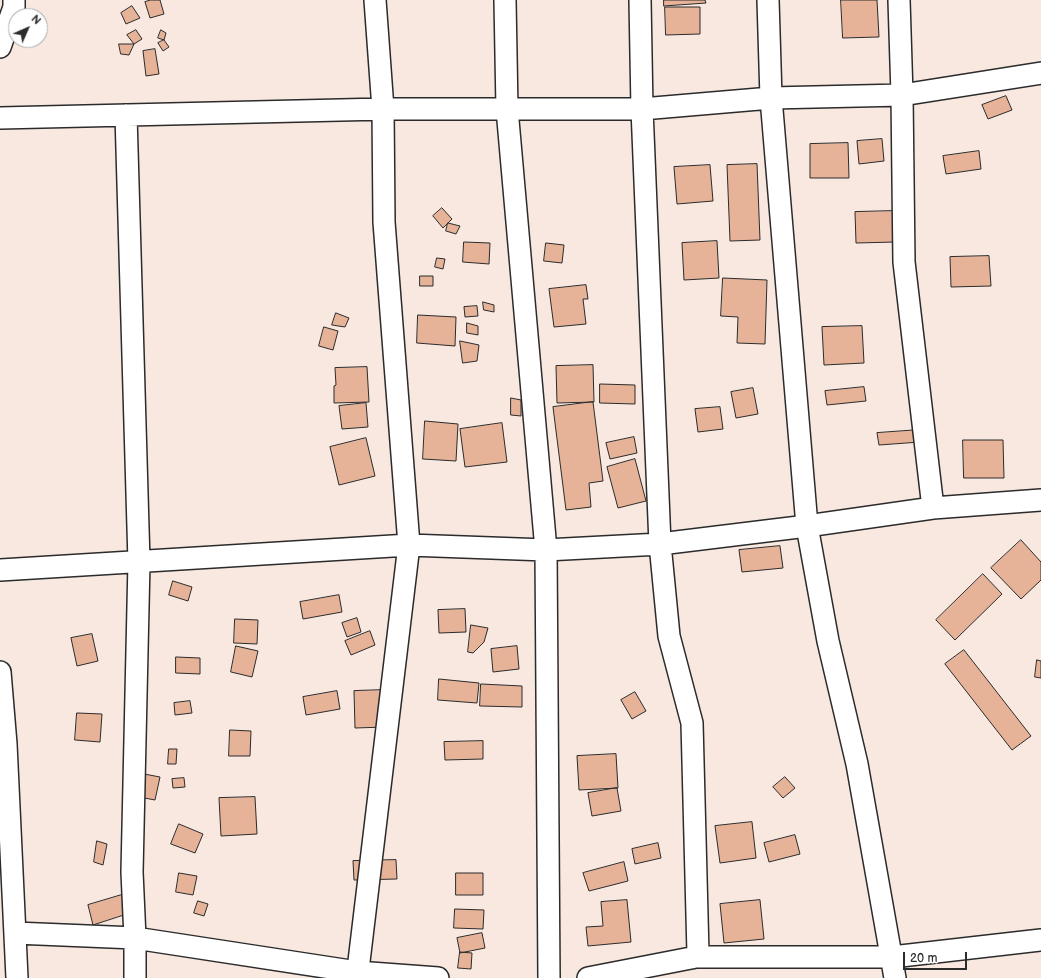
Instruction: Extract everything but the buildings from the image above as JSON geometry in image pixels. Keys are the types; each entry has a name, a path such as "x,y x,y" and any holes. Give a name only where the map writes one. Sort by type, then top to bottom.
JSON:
{"street":[{"path":"0,47 14,6 14,0"},
{"path":"357,975 409,544 384,222 383,109 375,0"},
{"path":"505,0 507,109 546,550 549,978"},
{"path":"640,0 642,109 660,544 669,636 692,723 698,954 695,957"},
{"path":"768,0 771,98 807,526 828,641 857,764 895,978"},
{"path":"899,0 904,262 934,508"},
{"path":"0,118 383,109 642,109 771,98 902,95 1041,73"},
{"path":"126,115 139,562 132,872 135,978"},
{"path":"0,570 409,544 546,550 660,544 807,526 934,508 1041,500"},
{"path":"0,672 6,744 17,978"},
{"path":"15,933 135,938 357,975 438,978"},
{"path":"588,978 695,957 892,957 1041,940"}]}
